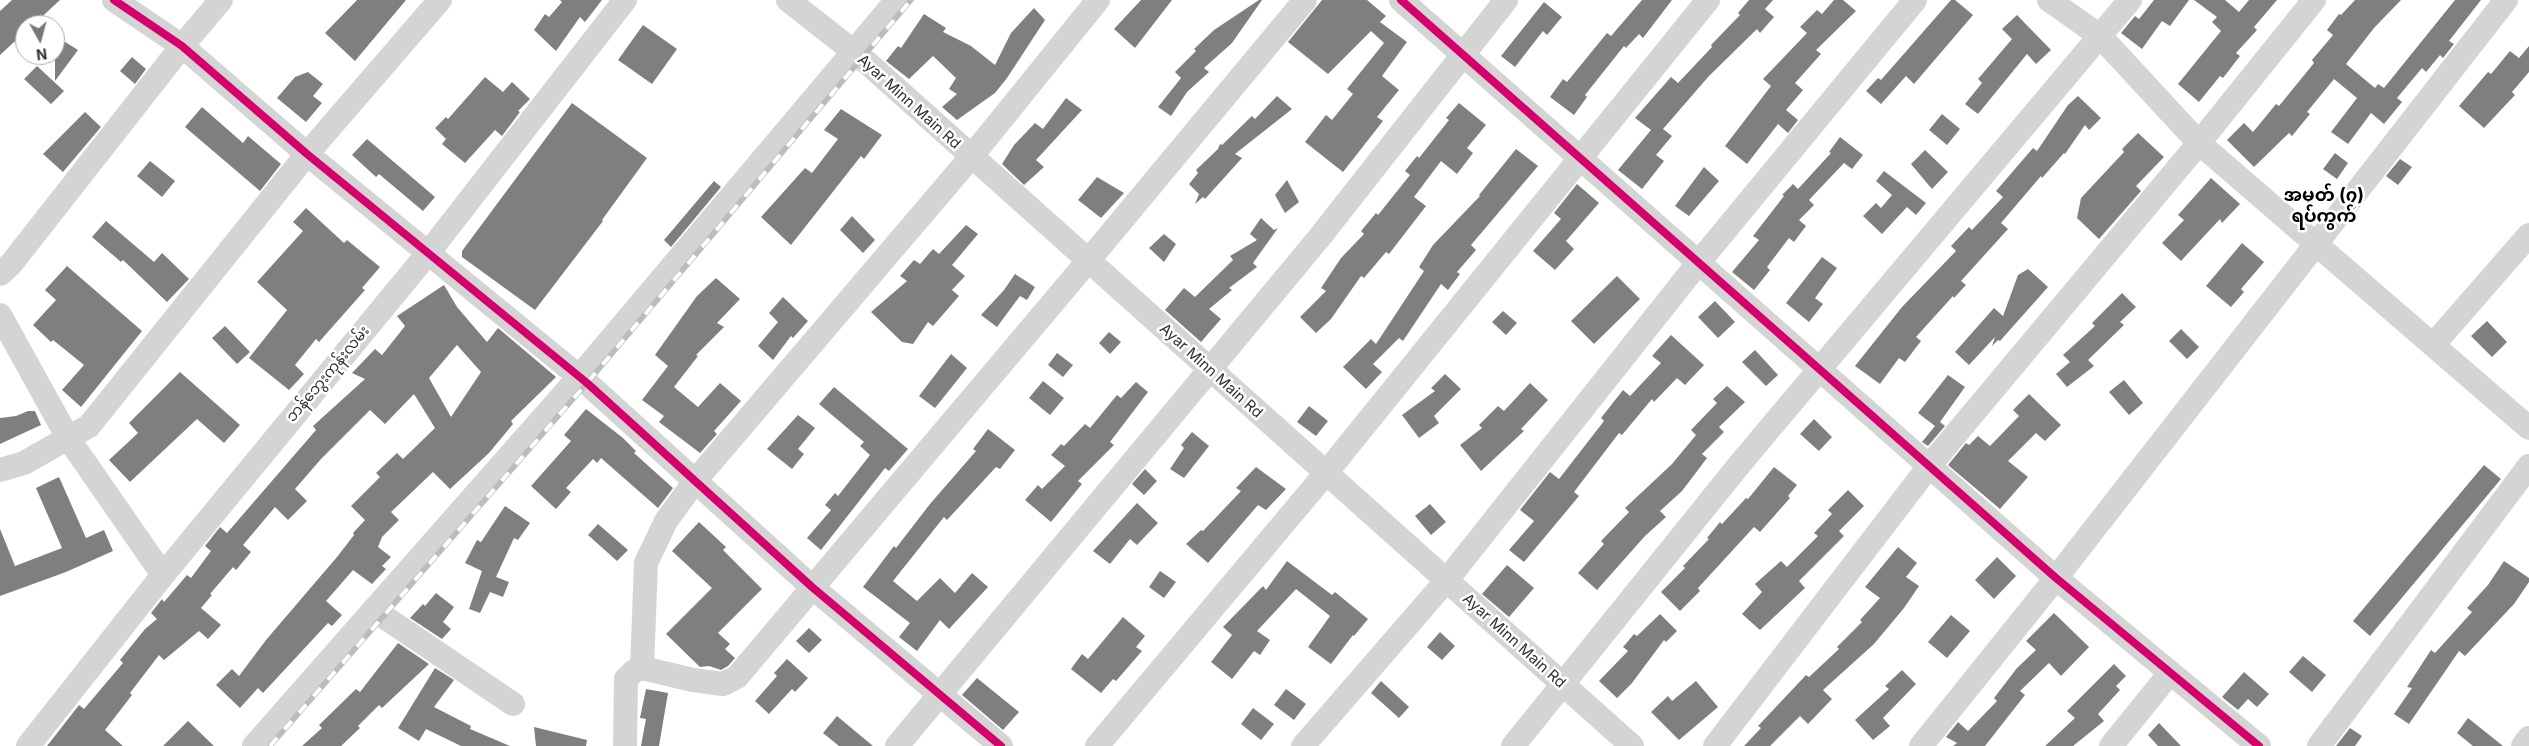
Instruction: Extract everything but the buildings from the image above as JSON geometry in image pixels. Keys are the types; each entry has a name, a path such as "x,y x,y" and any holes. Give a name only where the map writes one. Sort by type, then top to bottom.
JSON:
{"street":[{"path":"114,0 182,46 307,154 429,252 579,377 812,587 1001,746"},
{"path":"0,274 11,264 182,46 221,0"},
{"path":"0,470 24,463 88,426 307,154 440,0"},
{"name":"ဘန်ဘွေးကုန်းလမ်း","path":"28,746 163,575 429,252 626,0"},
{"name":"Ayar Minn Main Rd","path":"788,0 854,53 1632,746"},
{"path":"254,746 579,377 897,0"},
{"path":"642,668 646,562 666,521 696,481 971,158 1098,0"},
{"path":"625,746 626,679 634,671 642,668 693,680 723,684 737,677 1088,261 1305,0"},
{"path":"1401,0 2056,578 2259,746"},
{"path":"897,746 1319,238 1506,0"},
{"path":"1097,746 1326,474 1579,157 1708,0"},
{"path":"1303,746 1446,581 1699,262 1915,0"},
{"path":"2049,0 2100,36 2200,143 2529,428"},
{"path":"1513,746 1739,466 2130,0"},
{"path":"1715,746 1930,465 2200,143 2314,0"},
{"path":"1921,746 2056,578 2506,0"},
{"path":"2433,345 2529,236"},
{"path":"0,315 68,438 163,575"},
{"path":"2319,746 2529,466"},
{"path":"374,610 514,704"},
{"path":"2111,746 2170,673"},
{"path":"2523,746 2529,738"}],"railway":[{"path":"270,746 587,383 911,0"}],"cycle path":[{"path":"114,0 182,46 307,154 587,383 812,587 1001,746"},
{"path":"1401,0 2056,578 2259,746"}],"district":[{"name":"အမှတ် (၇) ရပ်ကွက်","path":"2324,206"}]}
